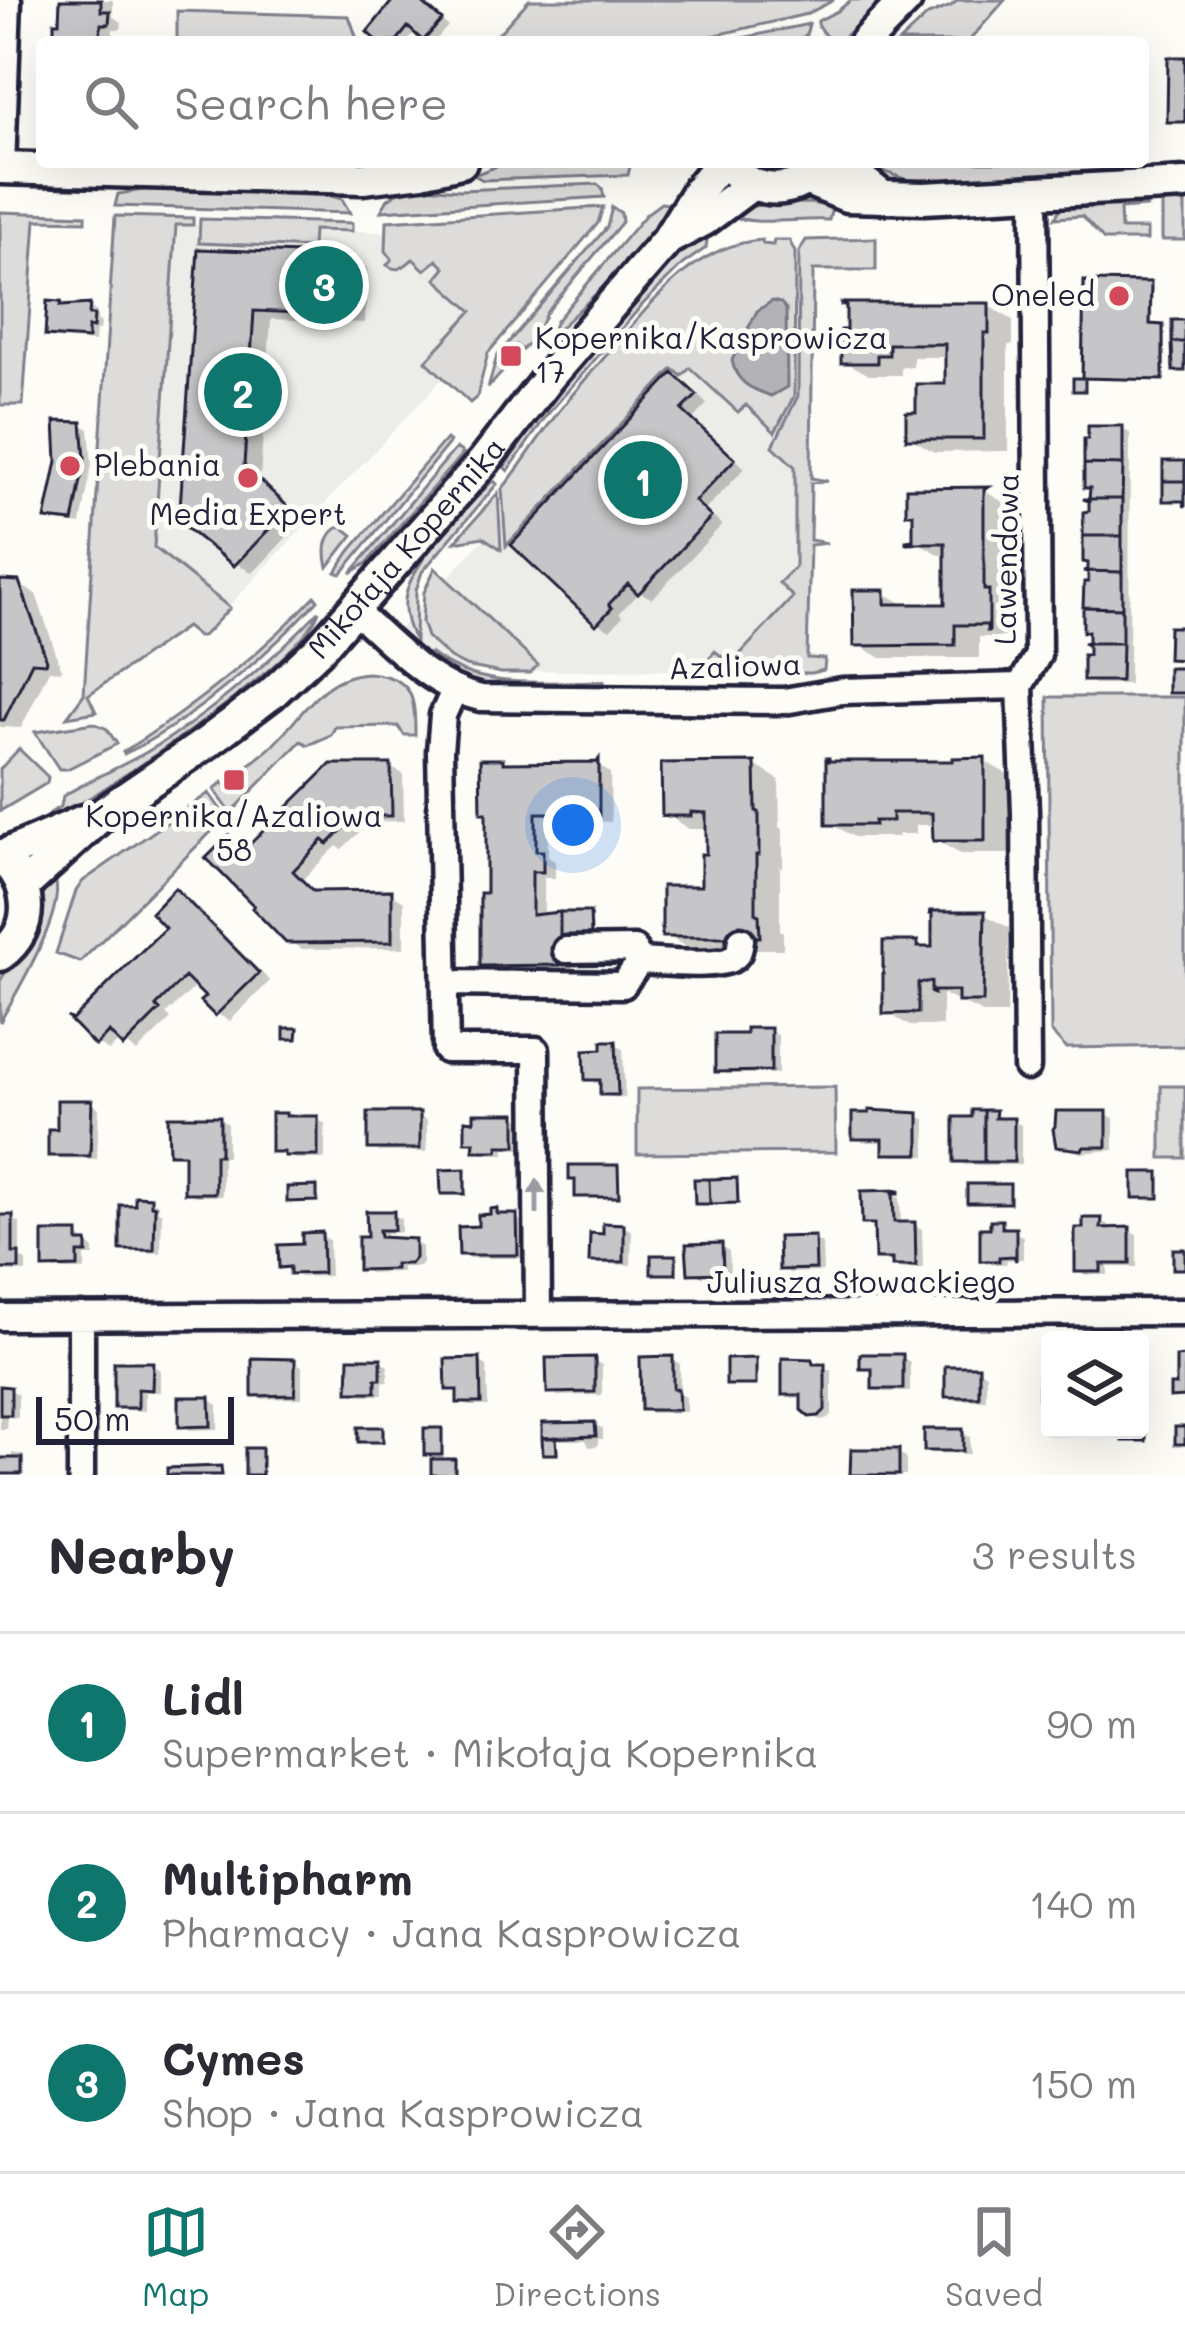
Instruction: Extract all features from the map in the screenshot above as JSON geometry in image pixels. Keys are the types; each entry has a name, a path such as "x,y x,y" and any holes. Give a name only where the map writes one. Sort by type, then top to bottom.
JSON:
{"street":[{"path":"8,0 1,168 363,178 435,168"},
{"path":"872,36 906,0"},
{"name":"Mikołaja Kopernika","path":"24,886 105,812 271,694 319,649 484,461 548,377 668,238 718,168"},
{"path":"730,168 751,185 770,190 790,188 815,171 847,196 924,198 1185,184"},
{"path":"847,168 883,197"},
{"name":"Mikołaja Kopernika","path":"668,238 704,220 751,185"},
{"name":"Lawendowa","path":"1027,1067 1020,686 1038,655 1035,191"},
{"name":"Azaliowa","path":"353,609 432,677 454,691 481,698 784,701 842,691 1020,686"},
{"path":"454,691 443,715 440,751 446,1050 536,1050 538,1314"},
{"name":"Mikołaja Kopernika","path":"1,855 105,812"},
{"path":"0,955 18,938 27,904 15,869 1,855"},
{"path":"640,961 729,961 739,951 741,940"},
{"path":"566,950 634,949 640,961"},
{"path":"445,982 623,985 640,961"},
{"name":"Juliusza Słowackiego","path":"0,1317 1185,1312"},
{"path":"81,1316 81,1475"}],"shaded area":[{"path":"529,0 834,0 807,14 712,36 496,36"},
{"path":"851,0 886,0 845,36 826,36 818,21"},
{"path":"958,0 1005,0 973,36 905,36 928,15"},
{"path":"177,11 349,16 356,36 177,36"},
{"path":"809,24 805,36 752,36"},
{"path":"492,168 630,168 628,175 483,180 474,175"},
{"path":"878,168 1116,168 913,182"},
{"path":"597,184 604,197 381,211 397,193 424,187 460,190"},
{"path":"155,188 331,196 342,199 350,213 115,206 118,194"},
{"path":"1169,198 1185,198 1185,240 1162,240 1162,206"},
{"path":"1141,200 1146,207 1120,209 1121,229 1147,229 1147,240 1104,240 1082,216 1055,218 1070,203"},
{"path":"661,203 676,205 618,273 548,339 556,321 646,214"},
{"path":"810,203 832,207 829,220 763,221 725,215 756,206"},
{"path":"603,207 598,223 488,353 477,397 470,403 426,361 472,311 436,279 445,268 437,260 425,270 413,259 398,269 387,265 392,259 386,251 387,221"},
{"path":"612,207 621,213 622,222 546,313 537,333 522,350 516,345 501,362 506,368 488,388 497,356 607,227"},
{"path":"0,212 86,215 86,221 36,220 23,405 0,405"},
{"path":"115,216 193,218 193,225 176,225 154,547 230,608 204,635 198,637 186,627 88,695 96,712 67,717 84,694"},
{"path":"200,219 352,223 352,231 313,230 312,248 199,243"},
{"path":"176,224 530,238 543,272 228,607 154,547"},
{"path":"701,231 706,248 643,304 547,415 508,471 504,467 585,354"},
{"path":"876,238 876,270 813,270 811,478 828,481 811,483 810,540 827,543 810,545 807,658 825,659 824,670 697,672 715,651 731,664 793,597 779,583 795,567 795,467 773,446 798,396 799,252 806,240"},
{"path":"762,240 773,245 774,240 789,240 795,252 794,396 775,432 746,405 738,412 690,368 682,376 673,369 506,546 502,489 572,395 676,279 715,253"},
{"path":"742,263 802,263 796,670 419,671 398,631"},
{"path":"772,301 786,309 787,387 771,396 746,384 732,360 757,311"},
{"path":"446,439 450,442 341,574 336,572 350,551"},
{"path":"456,448 463,453 367,563 351,573"},
{"path":"493,480 497,484 422,572 416,590 415,641 405,612 411,580 443,534"},
{"path":"498,493 501,549 483,537 455,542"},
{"path":"341,526 353,535 328,567 327,543"},
{"path":"435,568 538,665 530,673 466,666 427,637 422,622 424,592"},
{"path":"315,596 318,600 298,621 227,686 124,754 224,680"},
{"path":"319,611 305,634 241,693 49,823 50,813 61,806 63,796 191,723 259,669"},
{"path":"425,654 470,674 491,679 604,681 604,686 487,684 445,668"},
{"path":"368,673 403,684 412,699 415,735 404,735 398,726 335,727 331,735 308,745 301,741 231,813 214,789 223,782 229,790 247,777 243,769 326,689 352,675"},
{"path":"1048,697 1185,697 1185,1046 1066,1048 1051,1032"},
{"path":"94,723 107,729 117,744 67,769 59,769 35,732"},
{"path":"19,749 48,777 47,783 0,811 0,769"},
{"path":"209,793 226,817 80,962 56,953 83,881"},
{"path":"54,877 57,891 48,928 0,1022 0,981 33,927 40,895"},
{"path":"1161,1086 1185,1086 1185,1158 1161,1158"},
{"path":"835,1087 836,1152 637,1154 637,1089"}],"building":[{"path":"60,0 101,0 101,11 110,11 109,24 101,24 100,36 54,36 54,22 59,22"},
{"path":"393,0 419,0 442,20 428,36 418,36 408,27 401,36 367,32"},
{"path":"1168,57 1185,57 1185,122 1167,122"},
{"path":"198,249 351,255 348,315 254,311 244,465 289,508 234,566 179,522"},
{"path":"1084,281 1151,282 1150,324 1163,325 1163,380 1082,378"},
{"path":"47,301 61,302 60,306 90,304 89,315 94,315 88,339 45,336"},
{"path":"841,303 989,303 989,333 984,333 984,439 906,439 906,412 916,412 916,384 945,384 945,344 889,344 889,355 877,355 877,363 841,363 846,305"},
{"path":"1172,320 1185,320 1185,342 1172,342"},
{"path":"1172,342 1185,342 1185,371 1173,371"},
{"path":"673,373 697,395 682,410 735,459 695,501 711,517 638,594 628,584 596,625 511,545"},
{"path":"1073,378 1085,378 1085,391 1073,391"},
{"name":"Plebania","path":"55,421 82,422 85,459 73,522 45,519 57,461"},
{"path":"1088,426 1123,426 1123,465 1084,464"},
{"path":"1163,461 1185,461 1185,481 1163,481"},
{"path":"1084,464 1123,465 1122,499 1089,499"},
{"path":"1163,481 1185,481 1185,507 1183,501 1163,501"},
{"path":"989,487 984,490 984,590 989,590 989,631 987,625 955,625 955,645 854,646 853,590 885,590 885,604 945,604 945,543 906,543 913,540 913,514 906,514 906,488"},
{"path":"1083,499 1122,499 1122,536 1083,536 1083,512 1089,511 1089,501"},
{"path":"1083,536 1122,536 1122,572 1083,571 1088,570 1088,563 1083,562"},
{"path":"1083,571 1122,572 1122,608 1083,607 1088,572"},
{"path":"0,580 19,581 47,661 32,662 4,720 0,720"},
{"path":"1083,607 1122,608 1122,643 1083,643 1088,642 1088,631 1083,632"},
{"path":"1169,627 1185,627 1185,660 1168,659"},
{"path":"1083,643 1122,643 1121,681 1083,681 1088,645"},
{"path":"1168,668 1185,668 1185,693 1168,693"},
{"path":"985,757 985,841 933,841 932,813 892,813 892,821 874,821 875,825 826,825 826,758 953,761"},
{"path":"480,759 503,759 503,763 599,759 599,816 536,813 536,851 543,851 543,872 532,872 532,915 560,912 560,965 480,966 486,813 481,813"},
{"path":"755,762 760,937 662,937 662,886 701,886 706,813 662,816 661,763"},
{"path":"331,764 391,764 392,816 356,816 328,844 323,840 293,871 313,891 392,890 392,942 286,943 204,860 229,835 244,850"},
{"path":"175,888 259,973 215,1016 200,1001 205,997 185,977 123,1047 109,1032 95,1046 67,1017 72,1020 165,928 151,913"},
{"path":"930,911 985,911 983,1002 958,1002 958,991 934,994 931,982 918,983 918,1013 883,1014 883,941 918,941 918,947 932,947"},
{"path":"560,912 590,912 591,936 560,936"},
{"path":"284,1028 298,1028 297,1039 284,1039"},
{"path":"746,1028 771,1028 771,1071 715,1072 715,1034 746,1034"},
{"path":"602,1041 616,1041 618,1095 600,1095 600,1080 585,1080 584,1050 602,1049"},
{"path":"57,1100 92,1100 90,1156 48,1156 48,1129 57,1129"},
{"path":"972,1110 984,1110 984,1162 954,1162 954,1117 972,1117"},
{"path":"984,1110 996,1110 995,1118 1014,1118 1014,1162 984,1162"},
{"path":"1056,1111 1107,1111 1107,1147 1056,1147"},
{"path":"368,1112 420,1112 420,1149 368,1149"},
{"path":"271,1113 318,1116 318,1156 271,1152"},
{"path":"474,1113 516,1113 516,1146 473,1151 474,1142 465,1142 465,1120 474,1121"},
{"path":"852,1113 919,1113 919,1154 883,1154 883,1139 852,1139"},
{"path":"168,1116 220,1116 215,1193 184,1193 184,1154 169,1154"},
{"path":"569,1165 618,1165 619,1197 575,1197"},
{"path":"465,1169 465,1194 441,1194 440,1170"},
{"path":"1133,1172 1159,1172 1159,1198 1133,1198"},
{"path":"737,1178 738,1203 710,1204 709,1179"},
{"path":"694,1179 709,1179 710,1204 695,1204"},
{"path":"967,1184 1010,1184 1010,1203 967,1203"},
{"path":"317,1186 317,1201 287,1202 287,1187"},
{"path":"899,1190 893,1193 894,1222 915,1222 916,1266 892,1266 892,1259 875,1259 874,1224 862,1224 861,1191"},
{"path":"135,1196 151,1197 155,1206 154,1250 120,1250 120,1205 135,1205"},
{"path":"497,1208 497,1214 517,1214 518,1255 459,1255 458,1227 478,1226 478,1215"},
{"path":"366,1211 394,1211 394,1230 379,1230 380,1237 415,1239 415,1258 410,1264 358,1270 358,1237 367,1237"},
{"path":"0,1215 13,1215 13,1253 19,1253 19,1269 0,1269"},
{"path":"1083,1218 1102,1218 1101,1228 1130,1227 1130,1264 1101,1264 1101,1272 1075,1272 1075,1228 1083,1228"},
{"path":"990,1220 1002,1220 1002,1228 1016,1228 1016,1261 1014,1256 980,1261 980,1228 990,1228"},
{"path":"603,1223 624,1224 624,1262 589,1262 590,1233 603,1234"},
{"path":"43,1232 78,1232 78,1242 87,1242 87,1253 78,1253 78,1267 43,1268"},
{"path":"322,1232 323,1273 290,1274 290,1267 279,1268 278,1245 302,1244 302,1233"},
{"path":"815,1236 816,1269 779,1270 778,1237"},
{"path":"722,1243 723,1273 688,1274 686,1244"},
{"path":"1173,1249 1185,1249 1185,1269 1173,1269"},
{"path":"651,1255 676,1255 676,1274 651,1274"},
{"path":"860,1354 903,1354 903,1389 872,1389 872,1369 860,1369"},
{"path":"673,1356 673,1389 678,1389 679,1410 641,1410 640,1357"},
{"path":"1185,1356 1185,1397 1170,1398 1170,1385 1176,1385 1176,1357"},
{"path":"595,1357 595,1392 547,1393 546,1358"},
{"path":"252,1358 295,1359 295,1395 252,1396"},
{"path":"349,1358 381,1358 376,1392 348,1392"},
{"path":"480,1358 481,1403 457,1403 457,1390 446,1390 445,1359"},
{"path":"756,1358 756,1385 726,1385 726,1359"},
{"path":"782,1358 825,1364 825,1410 819,1416 809,1417 801,1410 801,1395 782,1395"},
{"path":"114,1362 153,1362 152,1390 138,1389 138,1408 114,1408"},
{"path":"945,1366 979,1366 979,1397 945,1397"},
{"path":"0,1386 11,1387 11,1415 0,1415"},
{"path":"179,1397 210,1397 211,1426 179,1427"},
{"path":"595,1422 596,1436 542,1438 542,1423"},
{"path":"358,1427 383,1427 383,1442 358,1442"},
{"path":"1175,1427 1185,1427 1185,1444 1175,1444"},
{"path":"424,1428 442,1428 442,1455 424,1455"},
{"path":"924,1429 963,1429 963,1451 924,1451"},
{"path":"556,1437 557,1454 543,1454 542,1438"},
{"path":"245,1448 262,1448 262,1475 245,1475"},
{"path":"851,1449 899,1449 899,1475 850,1475"},
{"path":"0,1458 22,1458 22,1474 0,1474"},
{"path":"431,1459 455,1459 455,1475 431,1475"},
{"path":"221,1466 222,1475 167,1475 167,1468"}],"place":[{"name":"Cymes","path":"324,285"},
{"name":"Oneled","path":"1119,296"},
{"name":"Kopernika/Kasprowicza 17","path":"511,356"},
{"name":"Multipharm","path":"243,392"},
{"name":"Plebania","path":"70,466"},
{"name":"Media Expert","path":"248,478"},
{"name":"Lidl","path":"643,480"},
{"name":"Kopernika/Azaliowa 58","path":"234,780"}]}
